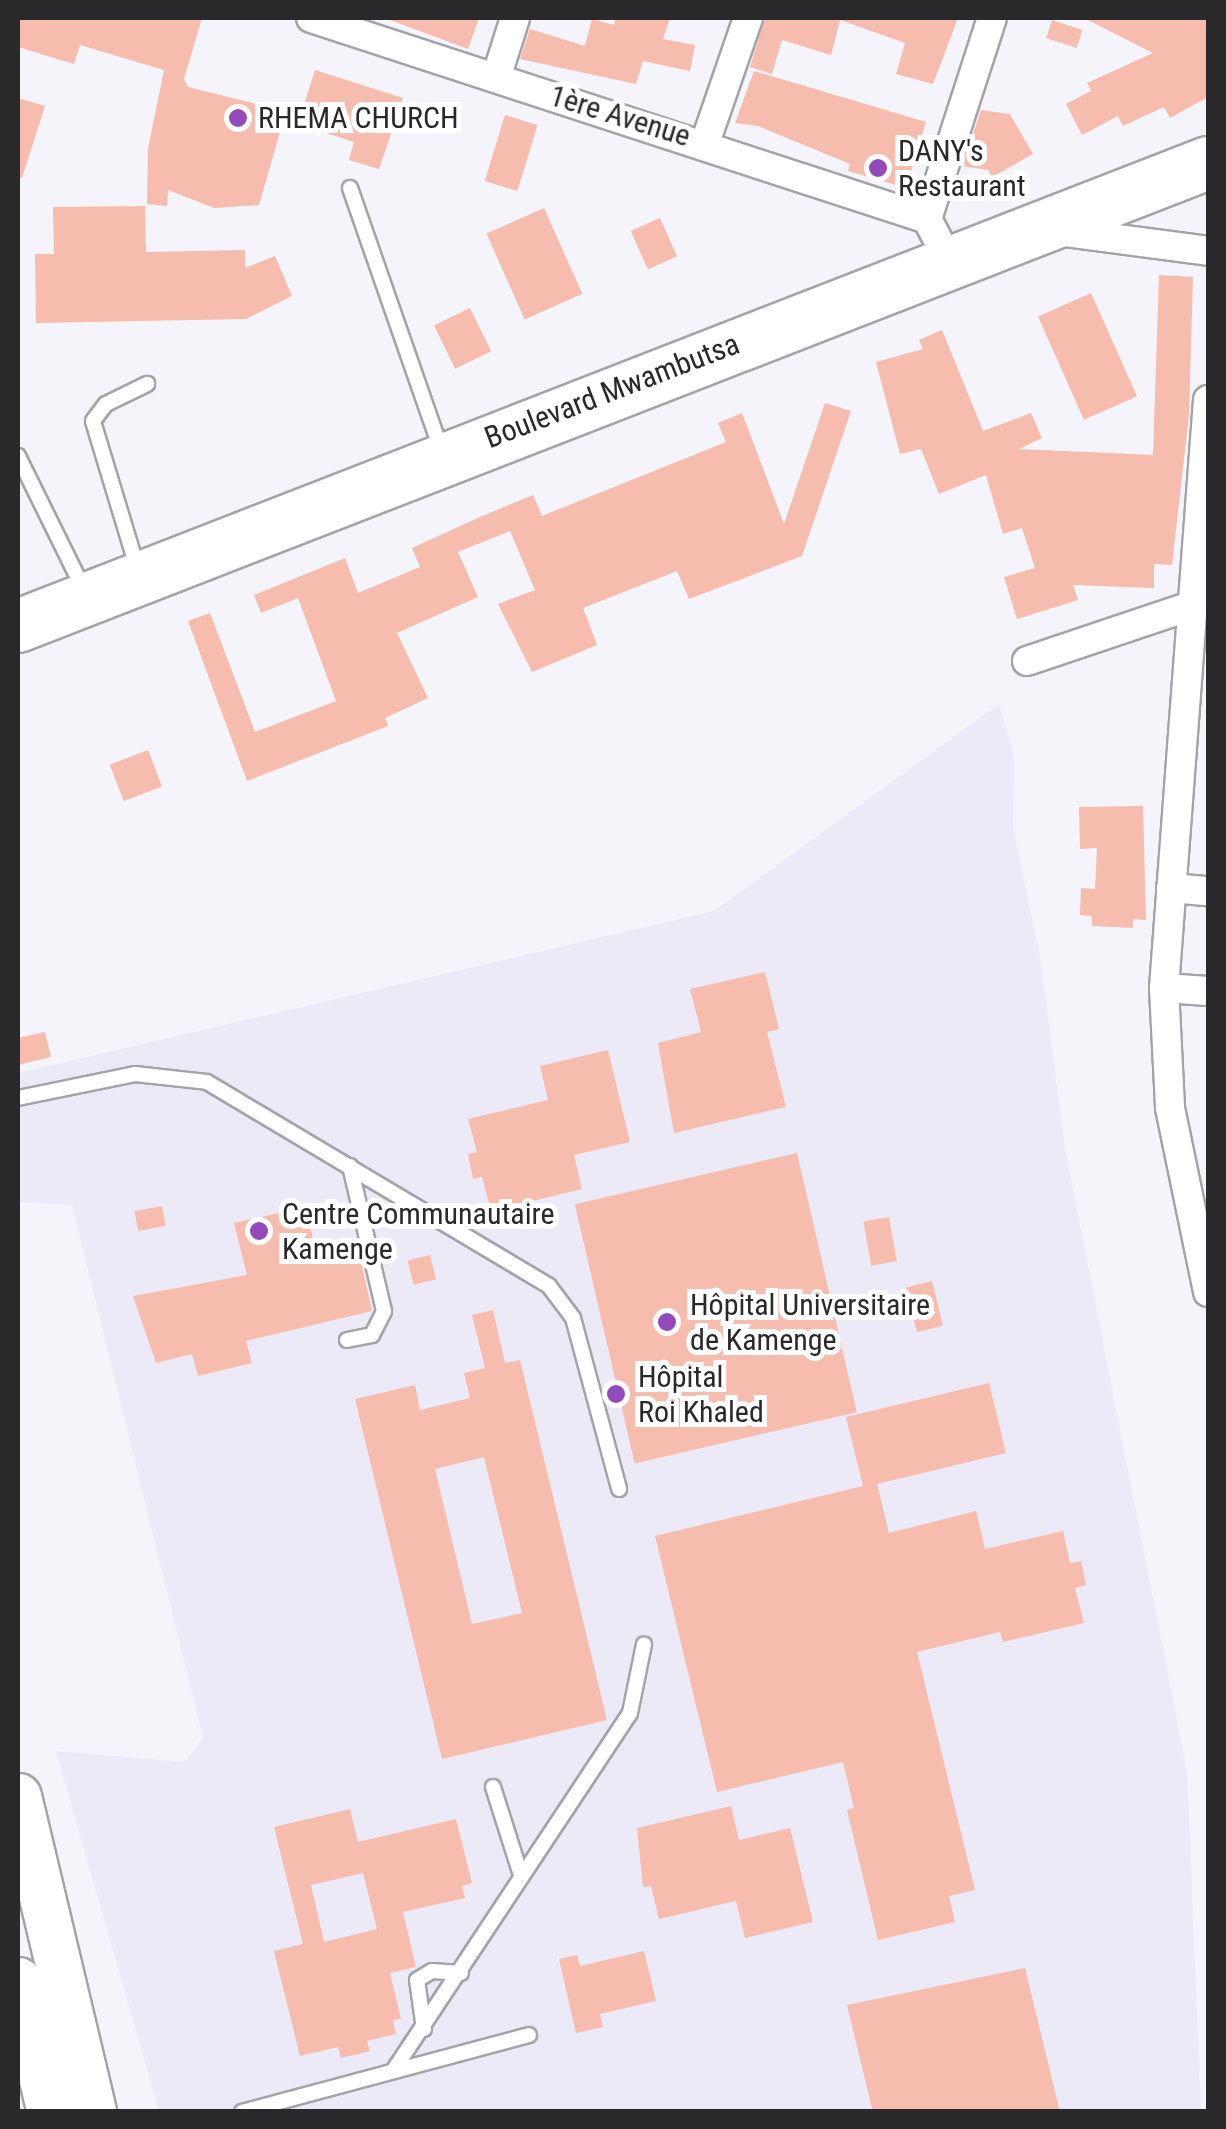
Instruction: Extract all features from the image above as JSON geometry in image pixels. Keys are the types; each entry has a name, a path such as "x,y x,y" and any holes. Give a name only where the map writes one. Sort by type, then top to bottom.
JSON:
{"highway":[{"name":"Boulevard Mwambutsa","path":"18,626 443,455 938,240 1036,228 1208,163"}],"main road":[{"path":"18,1796 93,2112"},
{"path":"18,1980 50,2112"}],"street":[{"name":"1ère Avenue","path":"311,18 705,143 938,240"},
{"path":"496,78 515,18"},
{"path":"705,143 748,18"},
{"path":"938,240 992,18"},
{"path":"1036,228 1208,252"},
{"path":"1208,400 1164,988 1170,1108 1197,1187 1208,1292"},
{"path":"1027,661 1193,605"},
{"path":"1172,888 1208,891"},
{"path":"1164,988 1208,991"}],"lane":[{"path":"350,188 443,455"},
{"path":"140,577 93,421 106,404 147,384"},
{"path":"18,456 87,598"},
{"path":"18,1098 135,1074 186,1076 350,1166 563,1300 619,1489"},
{"path":"348,1340 372,1336 384,1310 350,1166"},
{"path":"395,2068 424,2030 520,1872 630,1713 644,1644"},
{"path":"493,1787 520,1872"},
{"path":"424,2030 417,1980 432,1972 460,1973"},
{"path":"242,2112 529,2035"}],"shaded area":[{"name":"Hôpital Roi Khaled","path":"999,704 1014,757 1013,828 1040,956 1065,1148 1187,1772 1201,2111 159,2111 56,1751 185,1762 203,1738 72,1205 18,1202 18,1073 714,911"}],"building":[{"path":"18,18 202,18 184,79 188,87 286,111 259,205 214,208 168,190 167,206 147,204 148,149 164,70 80,45 74,64 18,47"},
{"path":"385,18 479,18 468,49"},
{"path":"616,18 670,18 663,39 695,45 690,71 643,61 636,84 520,59 530,29 585,46 592,19 614,25"},
{"path":"765,18 958,18 933,84 896,74 905,43 840,20 831,55 782,40 772,74 750,67"},
{"path":"1084,18 1208,18 1208,97 1170,118 1164,107 1123,126 1118,116 1082,135 1066,104 1091,91 1087,83 1153,53"},
{"path":"1052,20 1082,30 1077,48 1046,38"},
{"path":"315,70 403,98 379,169 349,160 354,142 298,124"},
{"path":"754,71 926,122 906,188 848,171 850,164 758,126 735,123"},
{"path":"18,98 45,106 22,178 18,178"},
{"path":"981,110 1010,114 1033,154 992,177 988,170 962,166"},
{"path":"505,115 538,125 517,191 485,181"},
{"path":"145,206 146,252 245,250 245,268 275,256 292,296 246,319 36,323 35,254 54,254 53,207"},
{"path":"544,208 582,294 525,319 486,234"},
{"path":"660,218 677,256 648,269 631,231"},
{"path":"1159,275 1193,277 1189,415 1172,565 1154,564 1154,588 1073,585 1078,600 1017,619 1004,577 1035,568 1022,528 1003,534 986,475 939,494 921,449 900,454 876,362 923,349 919,340 942,330 983,431 1031,413 1042,438 1019,449 1153,455"},
{"path":"1091,293 1137,396 1084,420 1038,317"},
{"path":"470,308 491,351 455,369 434,326"},
{"path":"825,403 851,411 802,556 689,599 677,571 583,608 597,645 532,672 498,604 535,590 510,531 458,552 478,597 397,633 428,698 385,718 388,726 247,781 188,621 210,613 255,732 336,701 298,598 261,613 254,595 345,558 358,593 420,567 412,548 533,495 542,516 726,442 718,423 742,413 784,524"},
{"path":"148,750 162,786 124,801 110,765"},
{"path":"1143,806 1146,920 1133,919 1133,928 1092,926 1092,916 1080,915 1081,888 1095,889 1097,848 1080,849 1079,807"},
{"path":"765,972 779,1029 767,1032 786,1107 674,1133 658,1043 701,1032 690,989"},
{"path":"45,1032 51,1057 18,1065 18,1038"},
{"path":"608,1050 630,1142 574,1155 582,1189 491,1211 482,1177 473,1179 468,1154 477,1152 468,1119 548,1100 540,1066"},
{"path":"797,1153 857,1412 635,1463 575,1204"},
{"path":"162,1206 166,1226 138,1231 135,1211"},
{"path":"305,1207 318,1258 358,1248 372,1311 246,1341 252,1363 198,1376 192,1354 156,1363 133,1296 247,1275 234,1223"},
{"path":"889,1217 897,1261 871,1266 863,1222"},
{"path":"430,1255 436,1279 414,1285 408,1261"},
{"path":"932,1281 943,1326 917,1332 906,1288"},
{"path":"493,1310 505,1363 520,1360 607,1720 442,1759 355,1399 415,1385 420,1410 470,1398 464,1373 485,1368 472,1315","holes":["484,1457 522,1613 472,1624 435,1469"]},
{"path":"989,1383 1006,1453 877,1484 889,1533 976,1511 985,1549 1063,1531 1070,1563 1081,1561 1086,1585 1075,1588 1084,1623 1003,1642 1000,1632 917,1652 975,1890 949,1896 955,1922 878,1940 847,1810 854,1808 843,1762 717,1792 655,1536 863,1486 846,1417"},
{"path":"731,1806 739,1840 790,1828 813,1922 745,1938 736,1901 659,1919 651,1886 643,1887 637,1828"},
{"path":"350,1809 358,1842 456,1819 472,1883 462,1886 465,1898 403,1912 416,1967 390,1973 401,2019 393,2020 396,2034 367,2041 370,2051 341,2058 338,2047 300,2056 274,1951 303,1944 274,1827","holes":["363,1873 377,1929 324,1942 311,1885"]},
{"path":"644,1951 656,2001 600,2014 603,2027 576,2033 559,1959 577,1955 580,1966"},
{"path":"1025,1968 1060,2112 873,2112 847,2005"}],"place":[{"name":"RHEMA CHURCH","path":"238,118"},
{"name":"DANY's Restaurant","path":"878,168"},
{"name":"Centre Communautaire Kamenge","path":"259,1231"},
{"name":"Hôpital Universitaire de Kamenge","path":"667,1322"},
{"name":"Hôpital Roi Khaled","path":"616,1394"}]}
